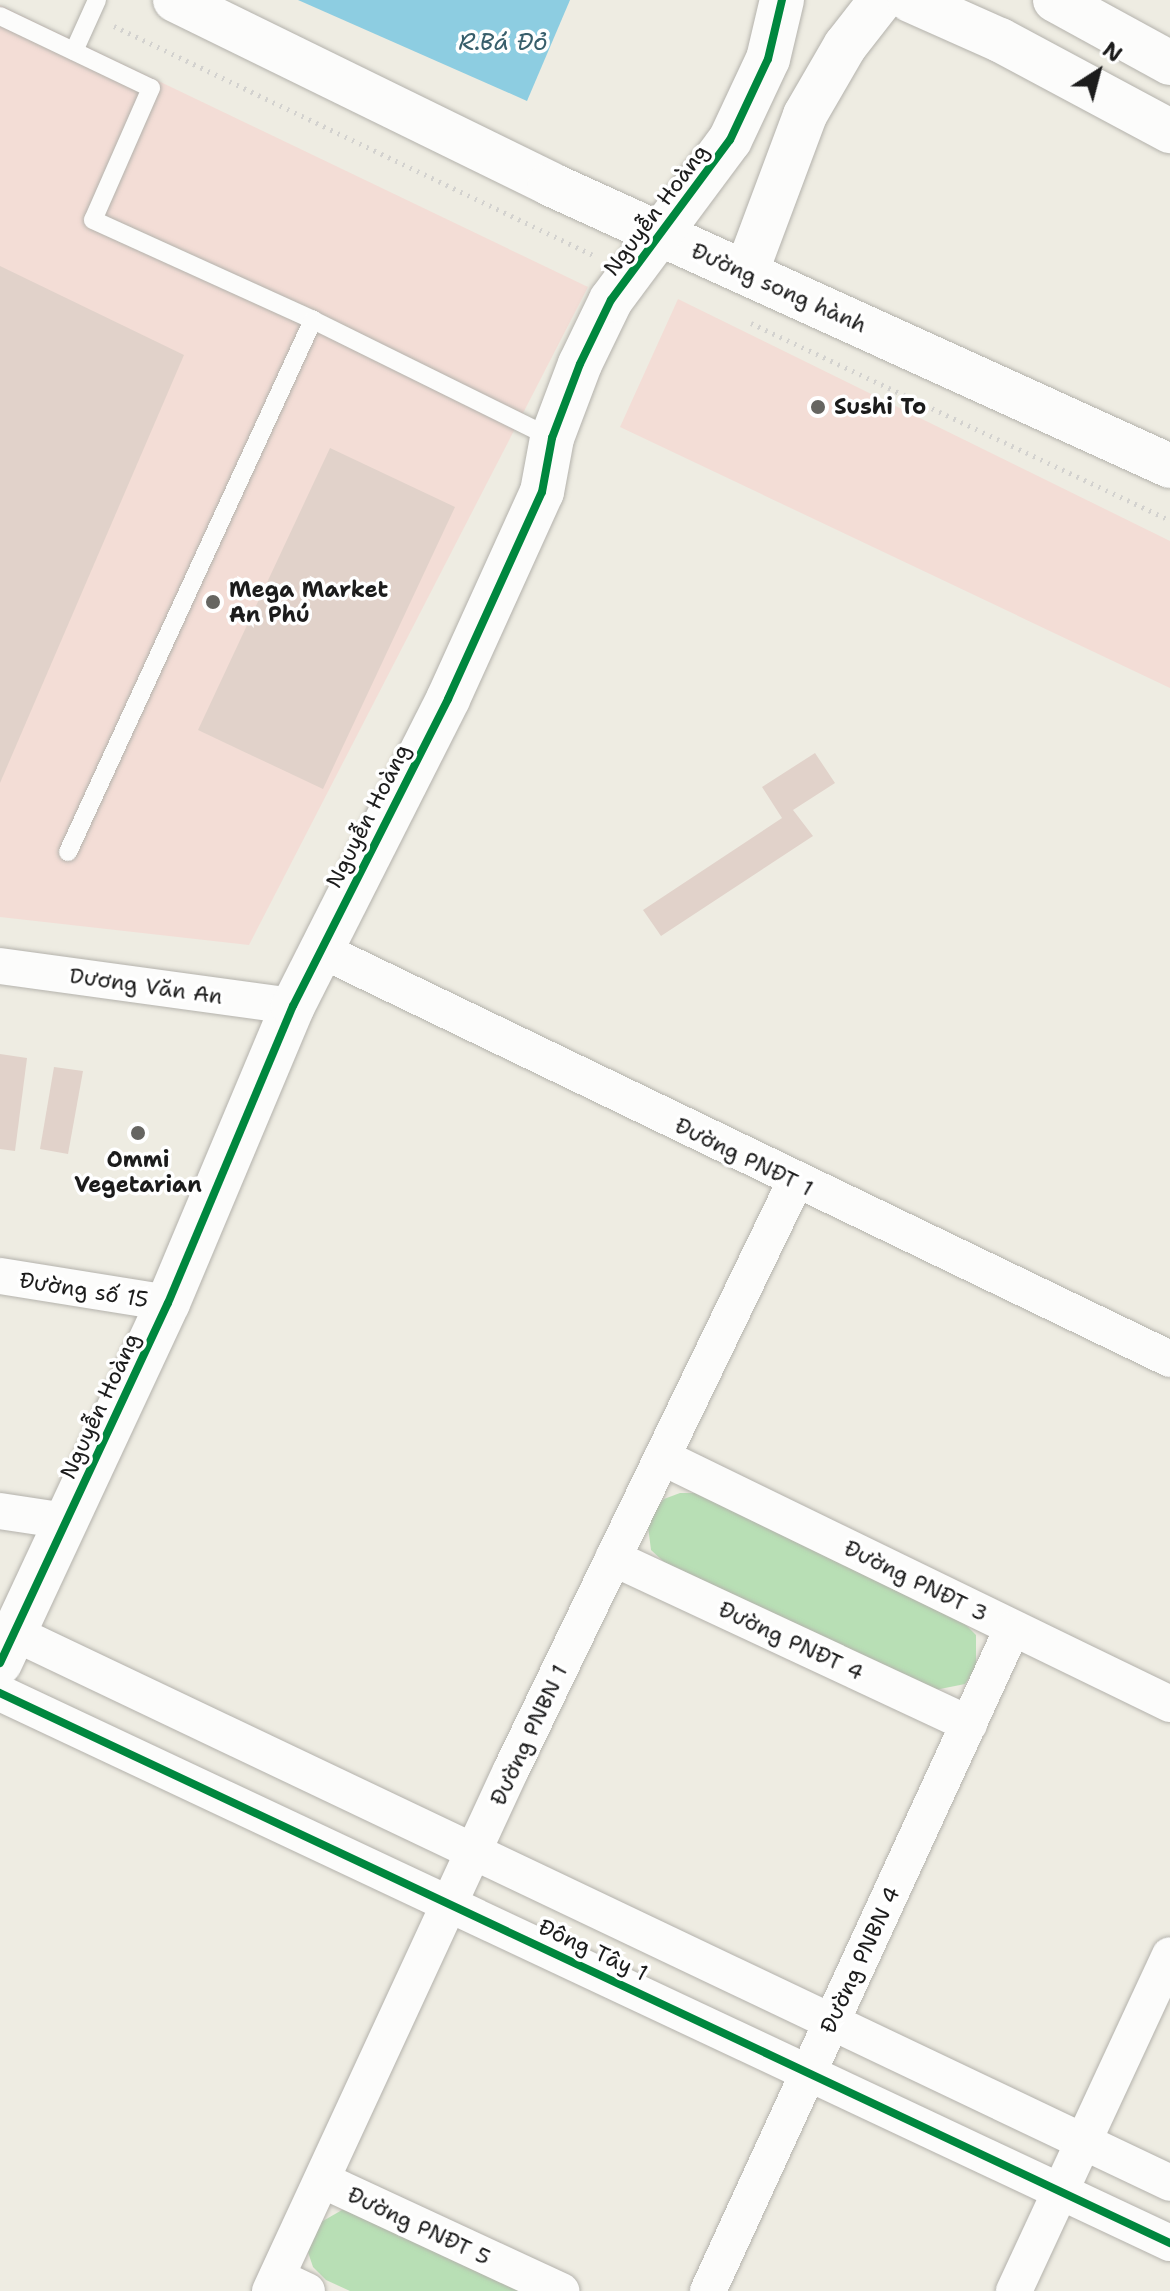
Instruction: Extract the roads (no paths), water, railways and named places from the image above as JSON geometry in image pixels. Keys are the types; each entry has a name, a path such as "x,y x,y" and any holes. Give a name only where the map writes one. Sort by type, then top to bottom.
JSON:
{"main road":[{"name":"Đường song hành","path":"175,0 661,235 1170,466"},
{"name":"Nguyễn Hoàng","path":"7,1648 168,1303 293,1006 448,699 535,506 552,438 611,300 730,140 768,59 782,0"},
{"path":"746,273 805,115 845,46 881,0"},
{"path":"910,0 1015,47 1170,131"},
{"path":"1055,0 1170,63"}],"street":[{"name":"Đường PNĐT 1","path":"321,950 795,1182 1170,1359"},
{"name":"Dương Văn An","path":"0,966 293,1006"},
{"name":"Đường PNBN 1","path":"285,2286 322,2180 613,1558 795,1182"},
{"name":"Đường số 15","path":"0,1276 168,1303"},
{"name":"Đường PNĐT 3","path":"662,1457 1170,1704"},
{"path":"0,1511 66,1521"},
{"name":"Đường PNĐT 4","path":"613,1558 969,1724"},
{"name":"Đường PNBN 4","path":"708,2291 1012,1629"},
{"name":"Đông Tây 1","path":"7,1648 473,1854 1170,2183"},
{"name":"Đông Tây 1","path":"0,1693 810,2070 1170,2243"},
{"path":"1014,2291 1170,1955"},
{"name":"Đường PNĐT 5","path":"322,2180 561,2291"}],"lane":[{"path":"74,51 94,7"},
{"path":"0,16 151,88 93,220 313,320 552,438"},
{"path":"68,852 313,320"}],"water":[{"name":"R.Bá Đỏ","path":"298,0 570,0 527,101"}],"place":[{"name":"Sushi To","path":"818,407"},
{"name":"Mega Market An Phú","path":"213,602"},
{"name":"Ommi Vegetarian","path":"138,1133"}]}
